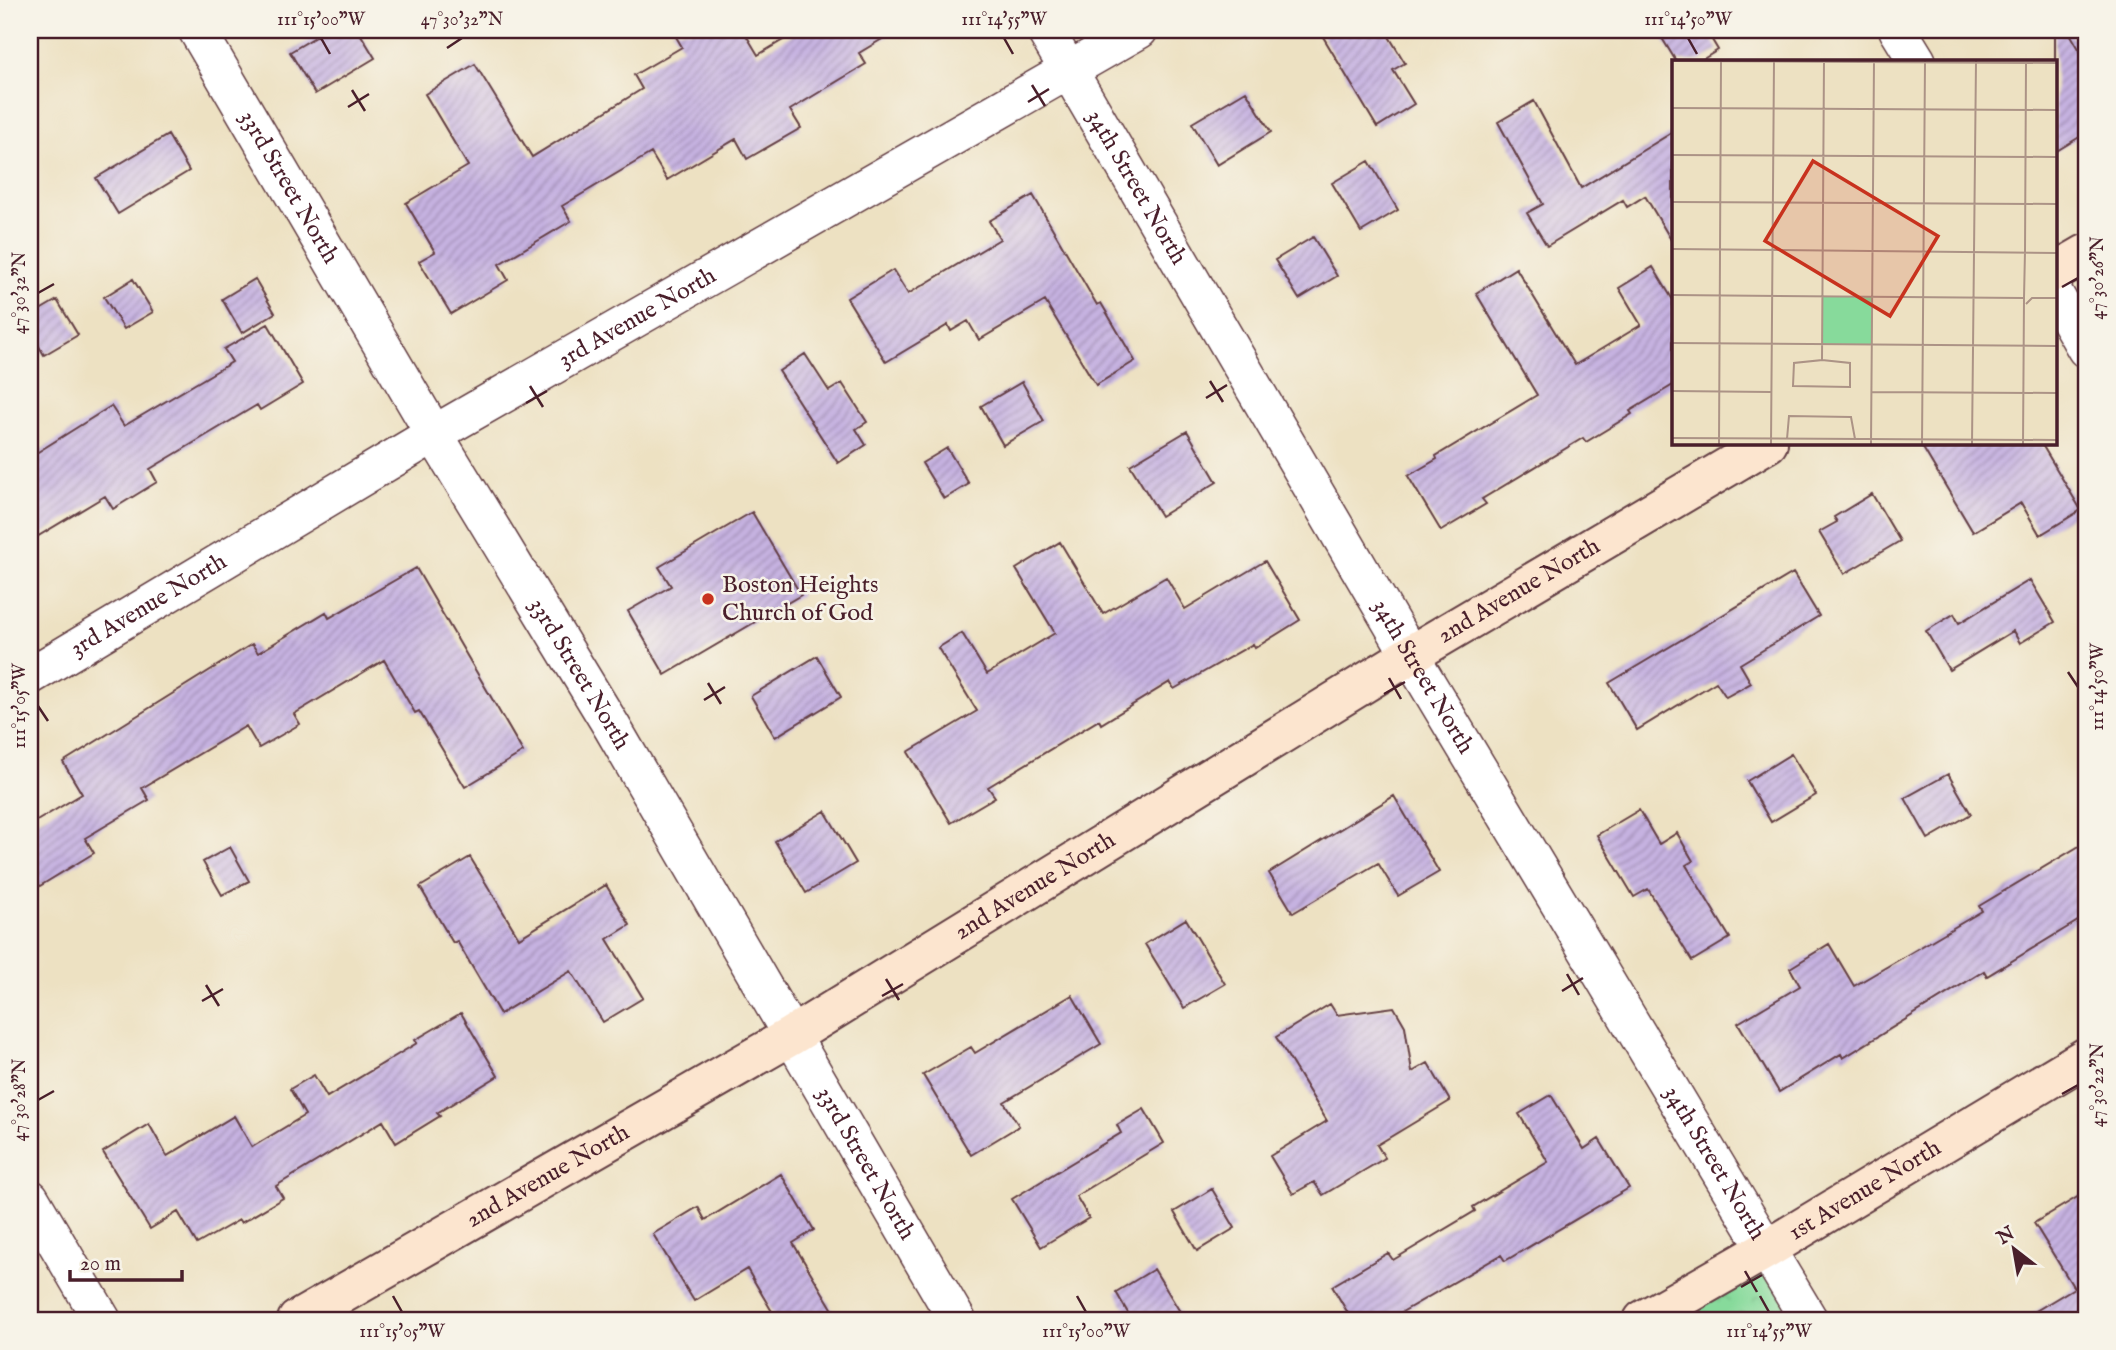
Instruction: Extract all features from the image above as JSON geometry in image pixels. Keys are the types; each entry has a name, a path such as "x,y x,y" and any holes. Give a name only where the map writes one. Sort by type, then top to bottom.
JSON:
{"main road":[{"path":"2056,271 2086,254"},
{"name":"2nd Avenue North","path":"297,1320 791,1036 1410,655 1766,444"},
{"name":"1st Avenue North","path":"1643,1320 1767,1249 2086,1057"}],"street":[{"name":"33rd Street North","path":"197,30 434,434 612,727 957,1320"},
{"name":"34th Street North","path":"1045,30 1410,655 1809,1320"},
{"name":"3rd Avenue North","path":"30,676 434,434 1139,30"},
{"path":"1898,30 1915,60"},
{"path":"2056,297 2086,349"},
{"path":"30,1198 102,1320"}],"green space":[{"path":"1767,1249 1809,1320 1643,1320"}],"building":[{"path":"327,30 358,30 375,58 315,94 290,52"},
{"path":"672,30 743,30 758,55 800,30 897,30 859,53 866,64 790,110 801,128 747,159 736,139 667,180 651,153 562,206 571,221 499,264 508,280 451,314 419,261 435,252 406,203 468,166 425,94 475,64 532,157 642,89 634,75 682,47"},
{"path":"1319,30 1385,30 1405,63 1393,70 1414,104 1377,127"},
{"path":"1657,30 1706,30 1718,50 1702,60 1675,60"},
{"path":"2055,30 2068,30 2086,61 2086,133 2056,151 2056,60"},
{"path":"1246,91 1271,132 1217,165 1192,123"},
{"path":"1534,101 1581,188 1672,133 1672,241 1645,196 1627,207 1623,200 1547,246 1527,213 1543,204 1498,122"},
{"path":"168,135 189,171 118,214 96,178"},
{"path":"1369,161 1398,210 1361,232 1332,183"},
{"path":"1033,195 1097,305 1101,303 1135,361 1096,385 1045,301 979,340 968,321 951,331 948,325 886,362 847,298 893,270 908,294 1000,239 989,221"},
{"path":"1313,237 1337,276 1299,299 1275,260"},
{"path":"1653,267 1672,298 1672,386 1586,442 1583,438 1482,499 1486,504 1441,531 1408,476 1537,395 1476,293 1516,268 1575,365 1641,325 1619,288"},
{"path":"133,279 153,312 124,329 104,297"},
{"path":"255,279 275,313 242,333 222,299"},
{"path":"57,300 78,335 44,355 30,331 30,316"},
{"path":"268,324 303,384 260,410 257,405 150,469 157,482 113,509 105,496 30,541 30,457 111,406 124,426 232,362 224,349"},
{"path":"805,354 829,391 842,383 867,422 856,429 866,445 838,463 779,371"},
{"path":"1022,382 1044,421 1003,445 981,406"},
{"path":"1187,431 1217,482 1161,516 1130,465"},
{"path":"1921,444 2042,444 2081,510 2040,535 2021,503 1973,532"},
{"path":"947,448 969,484 944,499 922,463"},
{"path":"1872,494 1900,541 1844,574 1819,532 1837,522 1834,517"},
{"path":"752,512 801,595 665,675 628,611 671,586 659,567"},
{"path":"1060,542 1103,614 1166,577 1185,609 1265,561 1300,620 1255,648 1253,644 1174,689 1170,682 1101,724 1099,720 988,787 995,797 951,823 908,752 977,711 938,648 962,633 987,674 1055,633 1016,569"},
{"path":"416,568 523,752 465,787 419,711 415,713 384,660 294,714 300,724 259,748 246,726 142,788 149,800 85,838 94,853 30,892 30,825 82,794 63,762 252,644 258,653 326,612 329,618"},
{"path":"1793,573 1819,616 1740,664 1751,683 1726,697 1716,682 1637,730 1609,683"},
{"path":"2030,580 2055,622 2020,643 2013,631 1949,670 1926,631 1954,614 1959,623"},
{"path":"817,656 841,697 775,737 751,696"},
{"path":"1791,754 1816,795 1771,822 1747,781"},
{"path":"1948,774 1971,814 1928,839 1905,798"},
{"path":"1394,796 1439,872 1398,896 1378,863 1293,913 1269,873"},
{"path":"1639,810 1659,844 1677,833 1693,861 1686,865 1730,938 1692,961 1648,889 1634,897 1597,835"},
{"path":"825,811 856,863 806,893 775,841"},
{"path":"2086,842 2086,916 1987,976 1984,971 1843,1058 1841,1054 1779,1092 1738,1023 1800,986 1790,968 1829,944 1854,986 1982,911 1979,906"},
{"path":"230,847 249,881 222,895 203,862"},
{"path":"470,857 519,938 606,885 630,925 607,939 643,998 603,1022 571,971 500,1014 457,941 453,943 420,887"},
{"path":"1186,919 1225,984 1184,1008 1145,944"},
{"path":"1072,995 1101,1044 1004,1102 1019,1126 971,1155 923,1075 971,1047 975,1053"},
{"path":"1330,1004 1337,1015 1394,1007 1405,1026 1412,1072 1428,1063 1450,1101 1377,1145 1385,1158 1323,1195 1314,1182 1293,1194 1270,1156 1327,1121 1276,1037"},
{"path":"461,1013 498,1076 437,1113 440,1116 396,1143 383,1121 276,1186 283,1198 241,1223 239,1220 197,1244 178,1212 150,1229 103,1152 149,1124 167,1156 234,1116 252,1147 305,1115 290,1089 314,1075 327,1097"},
{"path":"1551,1095 1584,1149 1599,1139 1629,1188 1505,1261 1501,1255 1388,1320 1352,1320 1332,1286 1388,1253 1393,1260 1475,1211 1473,1207 1548,1162 1519,1114"},
{"path":"1144,1109 1164,1143 1076,1196 1089,1218 1041,1247 1012,1199 1121,1133 1117,1125"},
{"path":"781,1174 814,1230 793,1243 839,1320 777,1320 747,1269 694,1301 653,1234 698,1207 705,1220"},
{"path":"1212,1189 1235,1228 1197,1251 1174,1212"},
{"path":"2086,1192 2086,1320 2021,1320 2074,1288 2034,1223"},
{"path":"1154,1269 1185,1320 1132,1320 1116,1292"}],"place":[{"name":"Boston Heights Church of God","path":"708,599"}]}
